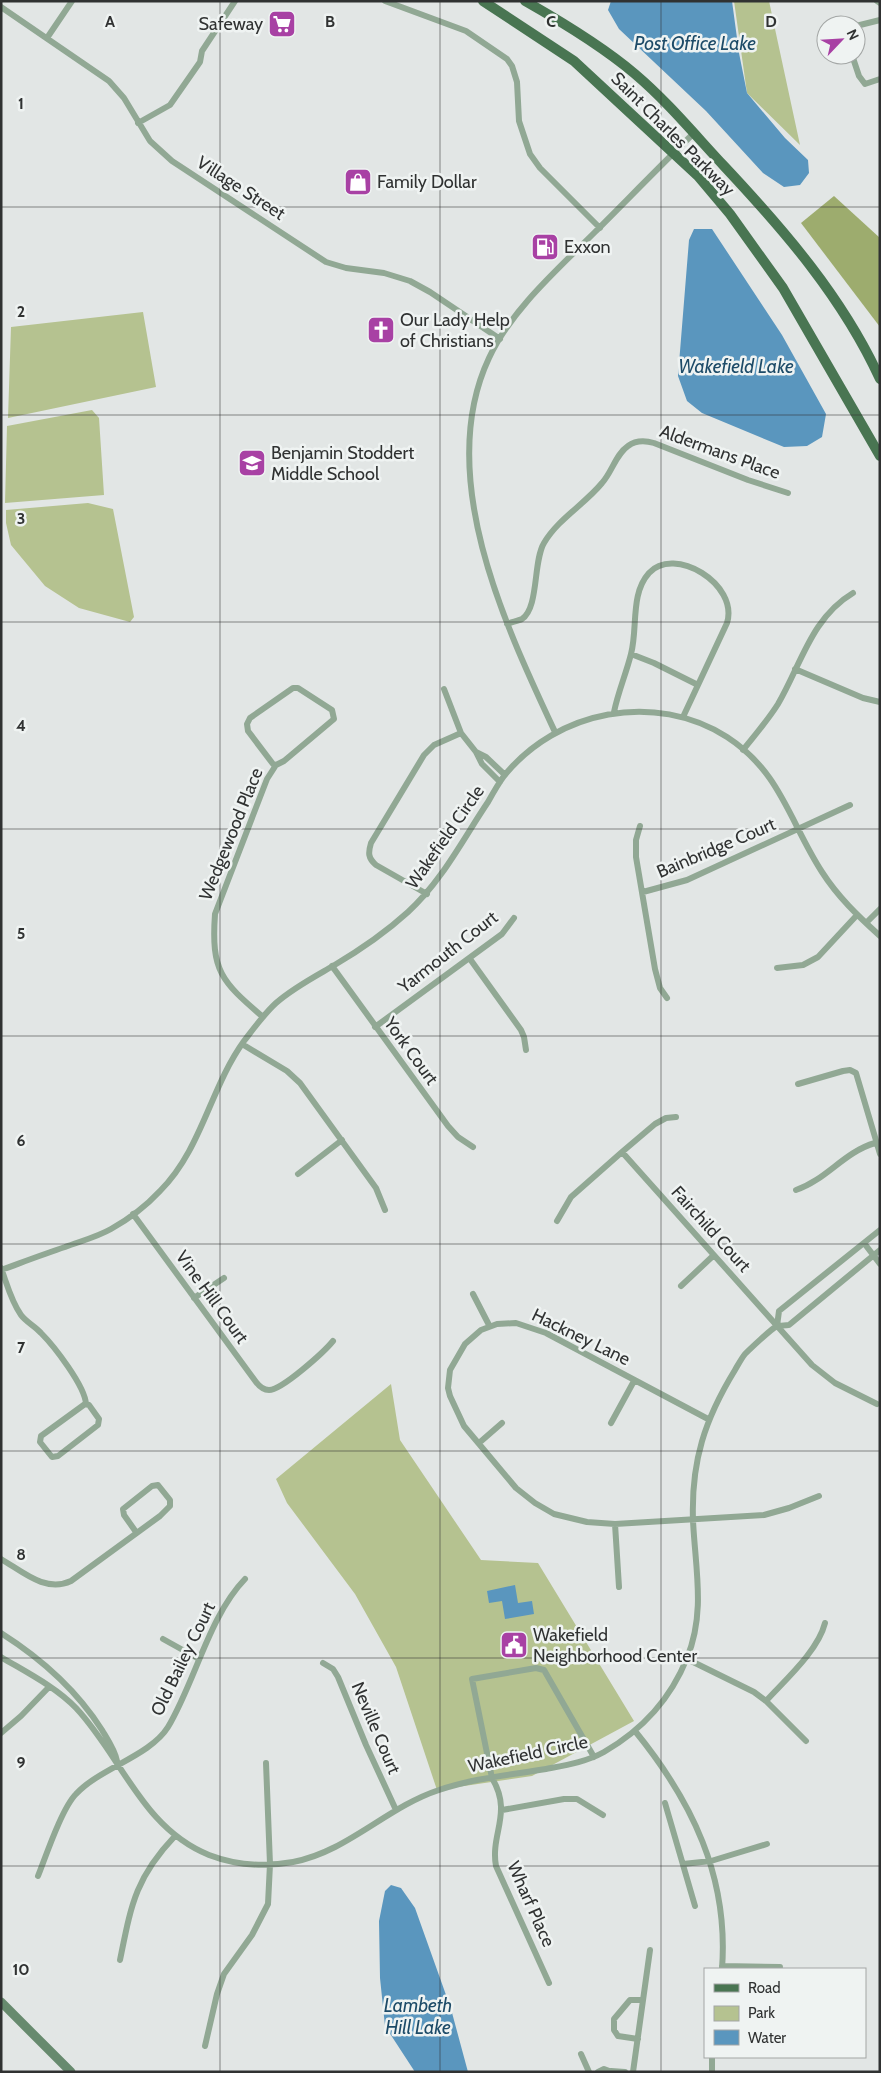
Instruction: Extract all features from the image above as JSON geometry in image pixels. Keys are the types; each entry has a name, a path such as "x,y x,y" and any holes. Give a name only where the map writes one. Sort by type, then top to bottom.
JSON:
{"main road":[{"name":"Saint Charles Parkway","path":"482,1 574,61 674,153 710,190 758,251 783,288 827,361 880,456"},
{"name":"Saint Charles Parkway","path":"528,2 572,30 634,74 676,113 768,214 826,288 859,338 880,379"}],"street":[{"path":"47,38 72,1"},
{"path":"138,123 170,106 200,62 202,51 235,1"},
{"path":"385,1 466,30 507,59 512,66 517,82 519,121 530,154 540,168 600,228"},
{"name":"Village Street","path":"1,7 109,81 124,98 150,141 172,161 326,262 346,268 384,273 410,281 430,292 500,339"},
{"path":"866,24 880,20"},
{"path":"856,65 861,80 865,84 880,79"},
{"path":"555,732 507,624 493,582 471,494 469,454 471,417 489,357 519,311 694,133"},
{"name":"Aldermans Place","path":"507,624 521,620 530,608 539,557 544,544 559,525 603,482 619,454 632,444 644,441 654,443 748,480 788,492"},
{"path":"614,712 631,654 638,594 644,580 652,570 662,564 671,564 688,567 710,578 718,585 726,598 729,612 727,623 683,717"},
{"path":"743,750 774,710 804,648 825,618 840,601 853,593"},
{"path":"631,654 654,662 698,684"},
{"path":"795,669 859,696 880,702"},
{"name":"Wedgewood Place","path":"263,1017 239,997 223,979 214,948 215,914 267,779 276,765 334,720 332,710 298,688 288,690 250,718 247,724 248,731 276,765"},
{"path":"444,689 461,733 476,752 482,764 500,782"},
{"name":"Wakefield Circle","path":"1,1269 102,1234 133,1214 160,1192 183,1163 197,1140 242,1044 263,1017 290,992 389,928 427,894 505,775 534,748 555,732 591,718 614,712 650,712 683,717 727,737 773,780 822,872 841,899 880,936"},
{"path":"427,894 370,860 369,850 371,843 424,755 434,745 461,733"},
{"path":"476,752 486,757 505,775"},
{"name":"Bainbridge Court","path":"643,892 687,880 850,805"},
{"path":"640,826 635,848 657,980 667,998"},
{"path":"866,923 880,909"},
{"path":"777,968 803,965 818,957 857,915"},
{"name":"Yarmouth Court","path":"376,1027 502,934 514,918"},
{"path":"470,959 514,1019 524,1037 526,1050"},
{"name":"York Court","path":"332,966 448,1126 473,1147"},
{"path":"242,1044 293,1076 310,1095 376,1188 385,1210"},
{"path":"798,1084 853,1070 858,1076 875,1143 880,1154"},
{"path":"557,1221 571,1197 622,1152 655,1124 666,1118 676,1117"},
{"path":"298,1174 342,1140"},
{"path":"796,1190 814,1182 855,1150 875,1143"},
{"name":"Fairchild Court","path":"622,1152 823,1375 878,1404"},
{"name":"Vine Hill Court","path":"133,1214 256,1382 264,1389 272,1390 320,1356 333,1341"},
{"name":"Wakefield Circle","path":"777,1326 779,1311 880,1230"},
{"path":"864,1243 880,1264"},
{"name":"Wakefield Circle","path":"1,1657 49,1687 77,1709 149,1810 175,1836 220,1859 248,1864 290,1863 325,1852 396,1810 437,1790 469,1781 564,1766 594,1757 636,1731 662,1702 686,1659 695,1633 699,1605 693,1518 696,1461 708,1419 745,1354 777,1326 788,1325 880,1250"},
{"path":"681,1286 714,1255"},
{"path":"1,1269 22,1317 41,1332 72,1374 84,1394 86,1404 99,1419 98,1425 58,1456 52,1457 40,1442 41,1436 81,1405 86,1404"},
{"path":"194,1298 224,1278"},
{"path":"473,1294 489,1325 477,1332 465,1344 453,1361 448,1377 450,1396 456,1413 464,1426 516,1488 545,1510 572,1519 616,1524 764,1515 789,1508 819,1496"},
{"name":"Hackney Lane","path":"489,1325 505,1322 535,1328 708,1419"},
{"path":"611,1423 634,1381"},
{"path":"479,1443 502,1424"},
{"path":"1,1559 37,1581 47,1584 65,1583 136,1532 170,1506 170,1500 158,1485 152,1486 123,1509 124,1515 136,1532"},
{"path":"616,1524 620,1587"},
{"name":"Old Bailey Court","path":"38,1876 66,1810 75,1795 105,1772 150,1744 167,1728 228,1601 245,1579"},
{"path":"766,1701 810,1651 819,1638 825,1623"},
{"name":"Wakefield Circle","path":"1,1633 55,1674 79,1698 114,1751 118,1765"},
{"path":"163,1639 200,1659"},
{"path":"686,1659 742,1685 766,1701 806,1742"},
{"name":"Neville Court","path":"323,1663 333,1669 338,1677 366,1745 396,1810"},
{"name":"Wharf Place","path":"549,1983 496,1866 495,1856 502,1810 498,1788 492,1778 472,1679 536,1668 544,1670 594,1757"},
{"path":"1,1733 21,1716 49,1687"},
{"path":"636,1731 679,1792 696,1824 711,1861 721,1914 722,1968 780,1967"},
{"path":"205,2046 217,1994 224,1974 252,1935 265,1912 269,1894 270,1864 266,1764"},
{"path":"502,1810 564,1799 578,1799 603,1815"},
{"path":"666,1802 694,1906"},
{"path":"120,1960 129,1913 136,1892 151,1865 175,1836"},
{"path":"683,1864 711,1861 767,1844"},
{"path":"634,2072 650,1950"},
{"path":"638,2039 618,2036 613,2024 614,2019 626,2002 630,2000 643,2000"},
{"path":"1,2002 72,2072"},
{"path":"581,2054 589,2072"},
{"path":"712,2058 712,2072"},
{"path":"598,2072 604,2069 625,2072"}],"green space":[{"path":"734,1 769,1 800,145 747,93"},
{"path":"834,196 880,238 880,327 801,223"},
{"path":"143,312 156,387 8,418 11,327"},
{"path":"92,410 99,418 104,495 5,503 7,426"},
{"path":"88,503 113,509 134,617 130,622 79,608 45,586 11,545 6,523 6,510"},
{"path":"391,1384 400,1440 481,1560 538,1563 634,1721 532,1776 437,1790 396,1667 355,1594 287,1503 276,1479"}],"water":[{"name":"Post Office Lake","path":"611,1 732,1 747,93 785,138 808,160 809,173 800,185 784,187 763,173 706,111 619,29 608,10"},
{"name":"Wakefield Lake","path":"694,229 712,229 782,335 826,414 822,437 807,446 784,447 702,413 687,401 678,376 689,240"},
{"path":"515,1585 518,1603 532,1601 534,1614 505,1619 502,1601 489,1603 487,1591"},
{"name":"Lambeth Hill Lake","path":"391,1885 401,1888 415,1908 451,2009 468,2072 415,2072 385,2026 380,1978 379,1921 385,1891"}],"place":[{"name":"Safeway","path":"282,24"},
{"name":"Family Dollar","path":"358,182"},
{"name":"Exxon","path":"545,247"},
{"name":"Our Lady Help of Christians","path":"381,330"},
{"name":"Benjamin Stoddert Middle School","path":"252,463"},
{"name":"Wakefield Neighborhood Center","path":"514,1645"}]}
